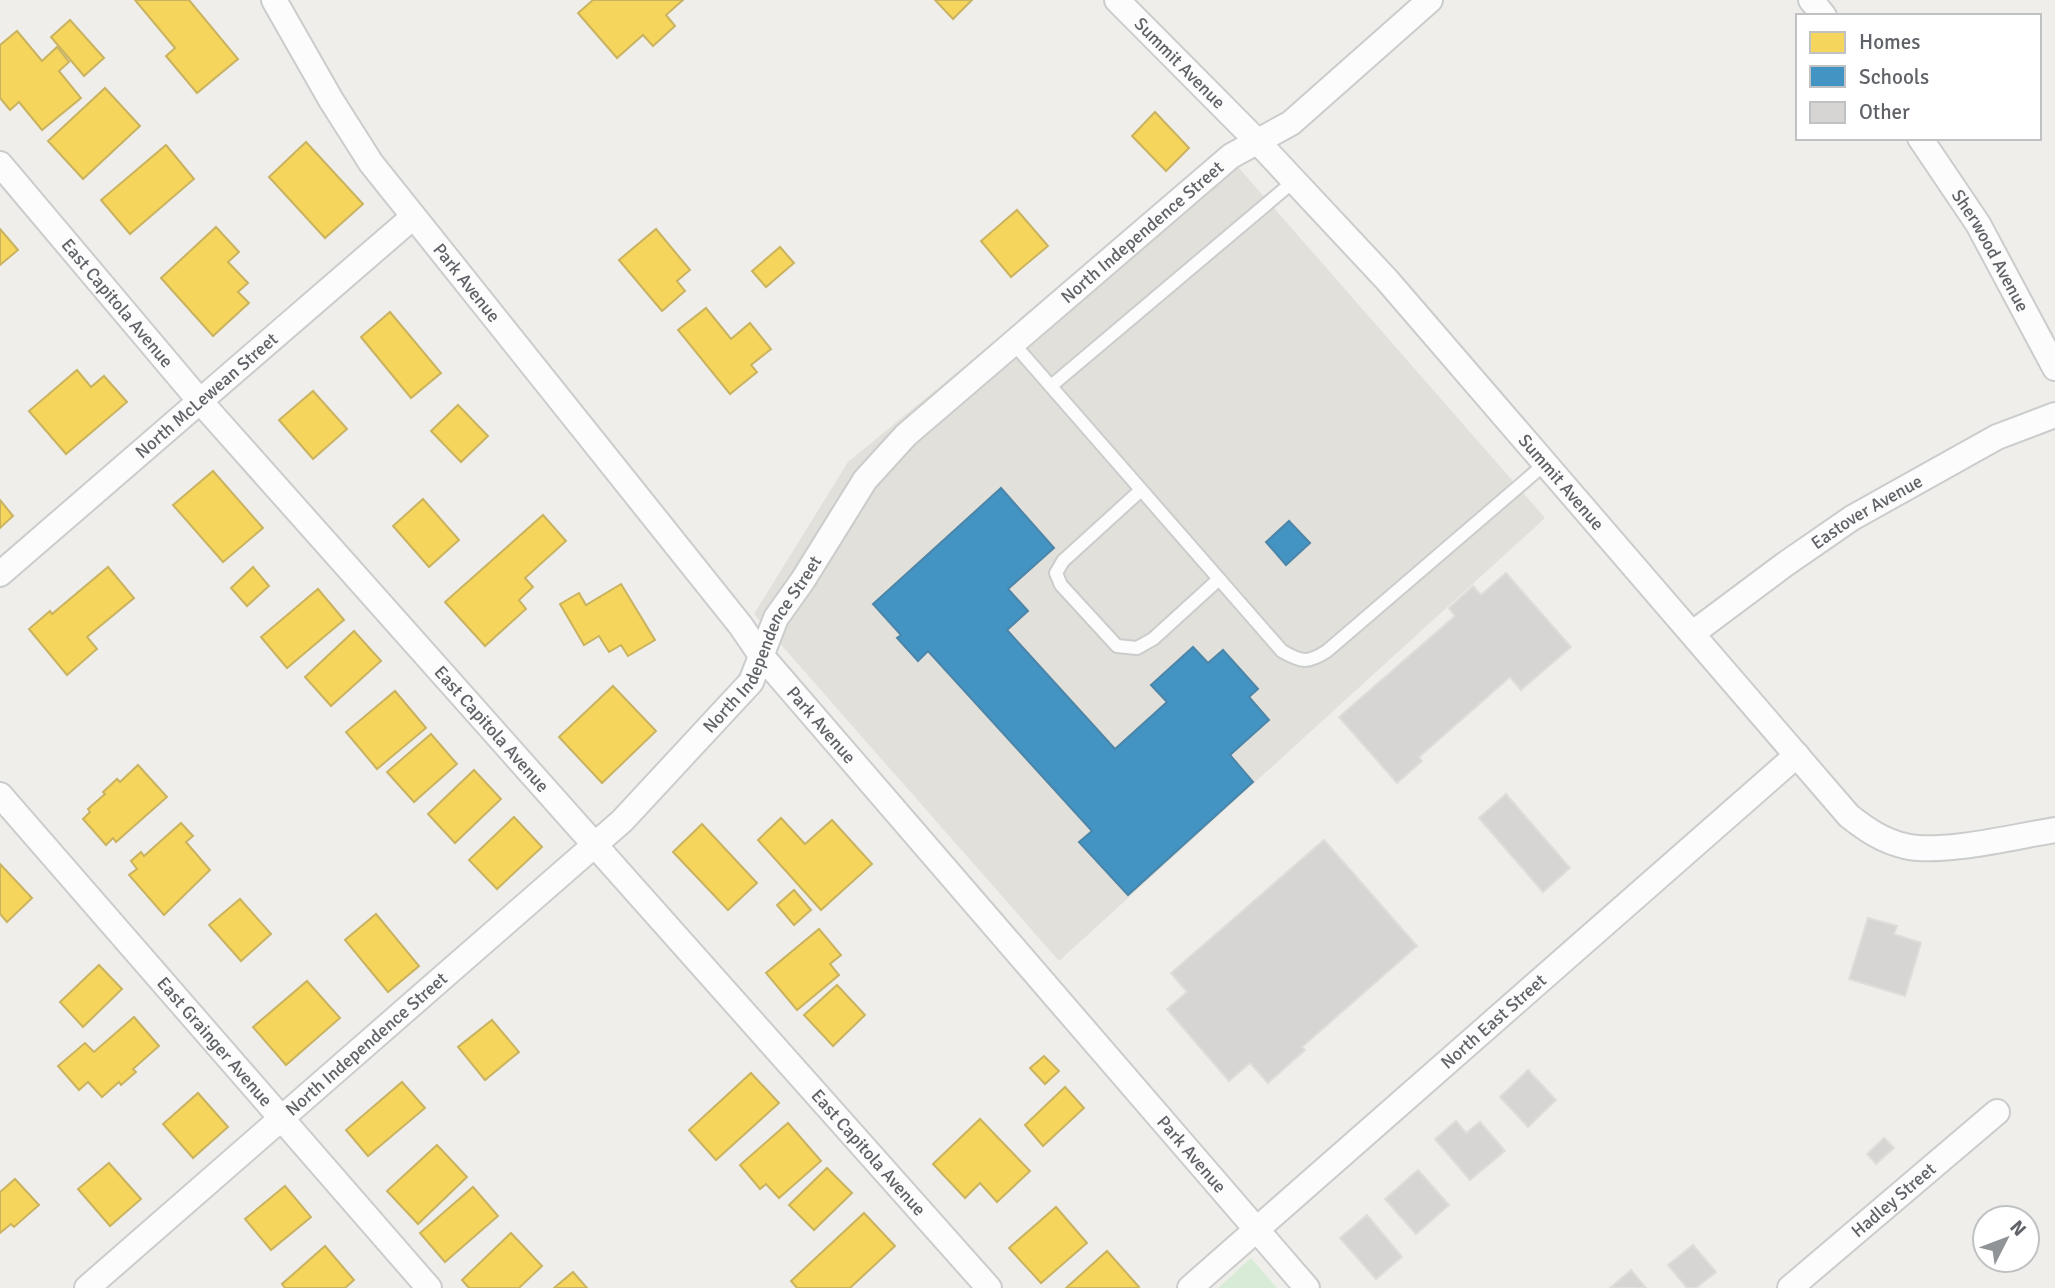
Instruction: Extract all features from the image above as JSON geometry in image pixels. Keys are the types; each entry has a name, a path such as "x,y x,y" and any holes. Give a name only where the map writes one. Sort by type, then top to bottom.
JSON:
{"street":[{"name":"Park Avenue","path":"274,0 331,100 371,163 741,626 760,654 1307,1288"},
{"name":"Summit Avenue","path":"1117,0 1257,141 1387,280 1849,816 1874,835 1907,847 1951,847 2055,830"},
{"name":"North Independence Street","path":"87,1288 622,821 751,682 776,618 865,481 906,435 1231,156 1291,123 1430,0"},
{"path":"1811,0 1822,14"},
{"name":"Sherwood Avenue","path":"1921,140 1978,224 2055,368"},
{"name":"East Capitola Avenue","path":"0,164 199,400 989,1288"},
{"name":"North McLewean Street","path":"0,574 413,217"},
{"name":"Eastover Avenue","path":"1693,633 1852,518 1997,437 2055,415"},
{"name":"North East Street","path":"1190,1288 1797,755"},
{"name":"East Grainger Avenue","path":"0,795 429,1288"},
{"name":"Hadley Street","path":"1790,1288 1997,1112"}],"lane":[{"path":"1051,386 1294,181"},
{"path":"1013,343 1282,651 1300,661 1315,659 1546,463"},
{"path":"1141,490 1063,561 1056,573 1060,585 1117,646 1137,648 1153,639 1219,579"}],"shaded area":[{"path":"1225,152 1545,518 1059,961 754,614 848,462"}],"green space":[{"path":"1251,1258 1277,1288 1218,1288"}],"building: Homes":[{"path":"135,0 189,0 238,59 197,93 166,56 175,48"},
{"path":"593,0 683,0 666,15 675,26 653,46 643,35 617,58 578,13"},
{"path":"935,0 972,0 953,19"},
{"path":"70,20 104,58 84,76 51,37"},
{"path":"17,31 42,61 57,47 69,62 59,71 81,98 42,130 19,102 10,110 0,98 0,45"},
{"path":"105,88 140,126 83,179 48,141"},
{"path":"1155,112 1189,148 1166,171 1132,136"},
{"path":"306,142 363,204 325,238 269,177"},
{"path":"166,145 194,179 130,234 101,200"},
{"path":"1017,210 1048,246 1011,277 981,241"},
{"path":"216,227 239,252 228,262 248,283 238,292 249,303 213,336 161,278"},
{"path":"0,229 18,250 0,265"},
{"path":"656,229 690,270 677,281 685,291 662,311 619,260"},
{"path":"780,247 794,263 766,287 752,271"},
{"path":"706,308 731,339 750,323 771,349 751,365 757,372 730,394 678,330"},
{"path":"390,312 441,373 411,398 361,337"},
{"path":"77,370 91,387 104,376 127,402 66,454 29,411"},
{"path":"313,391 347,429 313,459 279,420"},
{"path":"458,405 488,436 461,462 431,431"},
{"path":"213,471 263,528 223,562 173,505"},
{"path":"423,499 459,540 429,567 393,526"},
{"path":"0,500 13,516 0,528"},
{"path":"543,515 566,541 525,578 533,587 519,600 526,609 485,646 445,602"},
{"path":"108,567 134,598 87,637 97,649 67,675 29,629 50,611 52,614"},
{"path":"253,567 269,586 247,606 231,588"},
{"path":"621,584 655,640 628,656 621,645 609,652 599,636 584,645 560,604 579,593 586,605"},
{"path":"318,589 344,620 287,668 261,637"},
{"path":"354,631 381,661 331,706 305,677"},
{"path":"613,686 656,731 602,783 559,737"},
{"path":"395,691 426,728 377,769 346,732"},
{"path":"431,734 457,764 414,802 387,772"},
{"path":"138,765 167,797 116,842 113,838 106,845 83,819 90,812 88,809 105,794 103,792 117,779 120,782"},
{"path":"474,770 501,799 455,843 428,814"},
{"path":"514,817 542,847 497,889 469,860"},
{"path":"781,818 805,844 832,820 872,864 821,910 758,840"},
{"path":"181,823 193,836 186,842 210,870 164,915 129,875 137,869 131,861 141,852 144,856"},
{"path":"702,824 757,883 728,910 673,852"},
{"path":"0,864 32,898 7,922 0,914"},
{"path":"794,890 811,910 794,925 777,905"},
{"path":"240,899 271,934 241,961 209,925"},
{"path":"376,914 419,966 388,992 345,940"},
{"path":"819,929 841,955 830,964 839,975 797,1010 766,973"},
{"path":"99,965 122,989 83,1027 60,1002"},
{"path":"307,981 340,1018 286,1065 253,1027"},
{"path":"837,985 865,1015 833,1046 804,1015"},
{"path":"134,1017 159,1046 133,1069 136,1072 102,1097 88,1082 79,1090 58,1066 85,1043 94,1052"},
{"path":"492,1020 519,1052 485,1080 458,1047"},
{"path":"1044,1056 1059,1071 1045,1084 1030,1068"},
{"path":"751,1073 779,1103 716,1160 689,1130"},
{"path":"402,1082 425,1108 368,1156 346,1130"},
{"path":"1065,1087 1084,1108 1043,1146 1025,1125"},
{"path":"198,1093 228,1127 193,1158 163,1124"},
{"path":"980,1119 1030,1171 997,1202 980,1183 965,1198 933,1164"},
{"path":"788,1123 821,1161 779,1198 766,1184 760,1189 740,1165"},
{"path":"437,1145 467,1177 418,1224 387,1191"},
{"path":"109,1163 141,1199 110,1226 78,1189"},
{"path":"827,1168 852,1193 814,1230 789,1205"},
{"path":"15,1179 39,1205 14,1227 11,1224 0,1233 0,1192"},
{"path":"285,1186 311,1217 271,1250 245,1219"},
{"path":"473,1187 498,1216 445,1262 420,1233"},
{"path":"1056,1207 1087,1243 1041,1283 1009,1248"},
{"path":"864,1213 895,1246 850,1288 797,1288 791,1281"},
{"path":"511,1233 542,1266 519,1288 469,1288 462,1280"},
{"path":"325,1246 354,1280 345,1288 285,1288 282,1284"},
{"path":"1107,1251 1138,1288 1066,1288"},
{"path":"573,1272 587,1288 554,1288"}],"building: Schools":[{"path":"1001,488 1054,548 1008,589 1028,611 1007,630 1115,749 1167,702 1151,685 1193,647 1208,663 1223,650 1258,689 1249,697 1269,720 1230,755 1253,782 1128,895 1079,842 1092,831 928,651 918,661 897,638 901,635 873,604"},
{"path":"1289,521 1310,543 1286,565 1266,542"}],"building: Other":[{"path":"1506,573 1571,647 1521,690 1510,677 1419,757 1422,761 1397,783 1339,717 1455,616 1449,608 1473,586 1481,595"},
{"path":"1506,794 1570,868 1543,892 1479,818"},
{"path":"1324,840 1417,946 1302,1047 1305,1050 1268,1083 1250,1063 1229,1081 1167,1009 1187,992 1171,973"},
{"path":"1868,918 1897,926 1894,934 1921,943 1905,996 1849,979"},
{"path":"1528,1070 1556,1100 1528,1127 1500,1097"},
{"path":"1456,1121 1466,1133 1480,1122 1505,1151 1470,1180 1435,1139"},
{"path":"1884,1138 1894,1148 1876,1164 1867,1154"},
{"path":"1418,1170 1449,1205 1416,1234 1385,1199"},
{"path":"1367,1215 1402,1257 1376,1279 1340,1238"},
{"path":"1693,1245 1716,1272 1696,1288 1687,1288 1668,1265"},
{"path":"1631,1270 1646,1288 1610,1288"}]}
